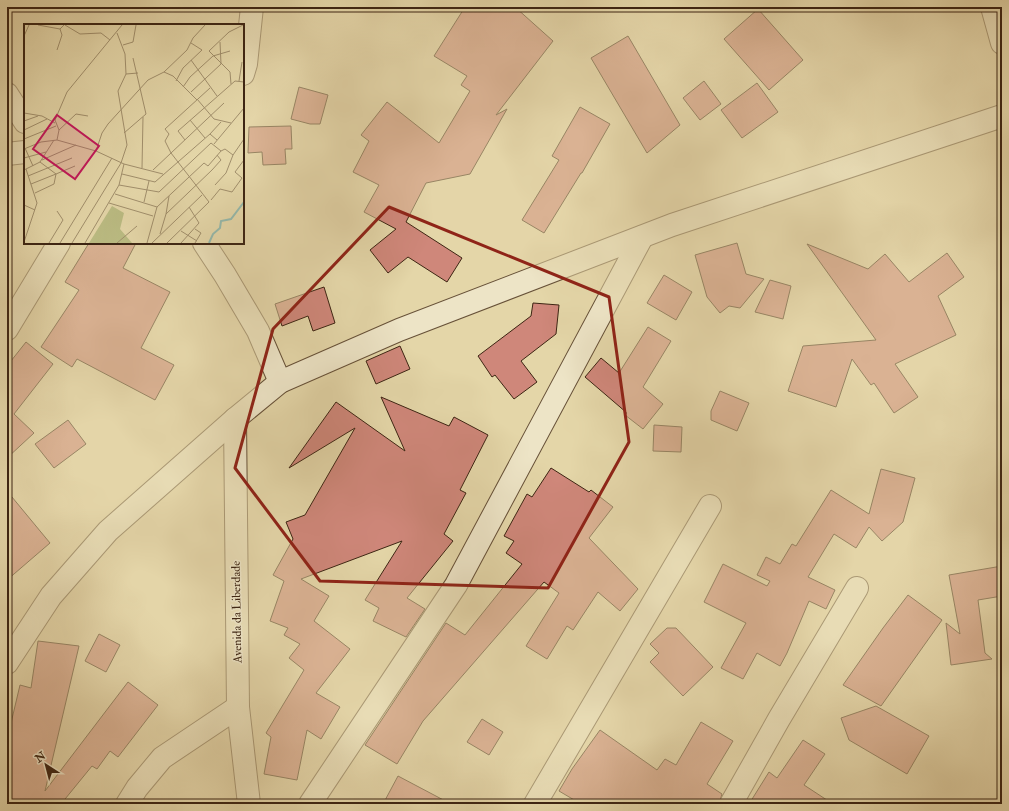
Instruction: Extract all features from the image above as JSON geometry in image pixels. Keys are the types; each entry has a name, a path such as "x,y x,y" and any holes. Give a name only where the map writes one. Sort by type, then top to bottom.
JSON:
{"street":[{"path":"244,71 252,7"},
{"path":"992,7 1002,43"},
{"path":"7,94 24,120"},
{"path":"7,663 51,596 108,531 235,419 280,382 399,330 672,225 1002,116"},
{"path":"7,154 24,152"},
{"path":"310,804 456,585 642,237"},
{"path":"7,329 58,244"},
{"path":"205,244 258,331 280,382"},
{"name":"Avenida da Liberdade","path":"235,419 238,707 249,804"},
{"path":"535,804 710,506"},
{"path":"731,804 779,719 857,588"},
{"path":"127,804 137,788 162,758 238,707"}],"highlighted area":[{"path":"389,207 609,297 629,442 548,588 320,581 235,468 273,329"}],"building":[{"path":"465,7 515,7 553,41 496,115 507,109 470,174 426,183 406,222 462,258 447,282 408,257 388,273 370,250 396,229 364,212 379,185 353,172 369,141 361,135 387,102 439,143 470,91 461,85 467,76 434,56"},
{"path":"758,9 803,60 769,90 724,39"},
{"path":"628,36 680,125 647,153 591,58"},
{"path":"704,81 721,104 700,120 683,98"},
{"path":"757,83 778,112 742,138 721,110"},
{"path":"299,87 328,95 320,124 310,124 291,119"},
{"path":"580,107 610,124 582,173 544,233 522,220 559,160 552,156"},
{"path":"291,126 292,149 285,149 286,164 263,165 262,152 248,153 249,127"},
{"path":"737,243 746,274 764,279 740,308 729,306 720,313 707,297 695,255"},
{"path":"88,244 135,244 123,268 170,292 141,348 174,365 155,400 77,359 72,367 41,347 79,290 65,282"},
{"path":"807,244 868,269 885,254 909,282 947,253 964,277 938,296 956,335 895,364 918,397 894,413 874,383 871,385 852,359 836,407 788,391 803,346 876,340"},
{"path":"664,275 692,292 676,320 647,303"},
{"path":"770,280 791,286 783,319 755,312"},
{"path":"324,287 335,323 313,331 308,316 282,326 275,304"},
{"path":"533,303 559,305 556,334 521,361 537,382 514,399 495,375 492,377 478,356 531,316"},
{"path":"648,327 671,341 643,387 663,404 643,429 625,415 627,413 585,377 601,358 619,373"},
{"path":"26,342 53,364 14,414 34,433 7,458 7,366"},
{"path":"400,346 410,369 376,384 366,361"},
{"path":"720,391 749,403 737,431 711,420 711,411"},
{"path":"381,397 449,426 454,417 488,435 460,490 466,493 444,534 453,541 407,598 425,609 406,637 373,621 379,608 365,600 402,541 301,579 329,596 314,621 350,649 316,693 340,707 321,739 307,730 297,780 264,774 271,737 266,733 304,670 289,658 300,644 284,635 288,628 270,621 284,581 273,575 293,539 286,522 305,515 355,428 289,468 336,402 405,451"},
{"path":"68,420 86,444 54,468 35,444"},
{"path":"654,425 682,427 681,452 653,451"},
{"path":"551,468 589,492 591,490 613,507 589,538 638,589 620,611 598,592 573,630 567,626 547,659 526,646 559,593 544,582 423,721 397,764 365,745 446,623 465,635 522,564 506,553 514,541 504,536 527,494 532,497"},
{"path":"881,469 915,478 903,522 882,541 869,527 856,548 834,534 808,577 835,590 826,609 809,601 780,666 757,653 743,679 721,668 746,623 704,602 723,564 767,586 770,581 757,575 766,557 780,564 792,544 796,546 831,490 869,514"},
{"path":"7,491 50,543 7,580"},
{"path":"1002,566 1002,596 978,600 985,653 992,659 951,665 946,623 960,634 949,575"},
{"path":"908,595 942,620 881,706 843,685"},
{"path":"667,628 676,628 713,667 683,696 650,662 659,653 650,644"},
{"path":"99,634 120,645 106,672 85,661"},
{"path":"38,641 79,646 45,791 128,682 158,705 118,757 110,751 97,769 92,766 61,804 7,804 7,740 20,685 31,688"},
{"path":"876,706 929,736 907,774 849,740 841,718"},
{"path":"482,719 503,732 489,755 467,742"},
{"path":"701,722 733,741 707,784 722,794 719,804 581,804 559,791 572,769 600,730 657,770 665,759 676,765"},
{"path":"803,740 825,754 804,785 833,804 749,804 769,772 777,778"},
{"path":"398,776 451,804 383,804"}]}
